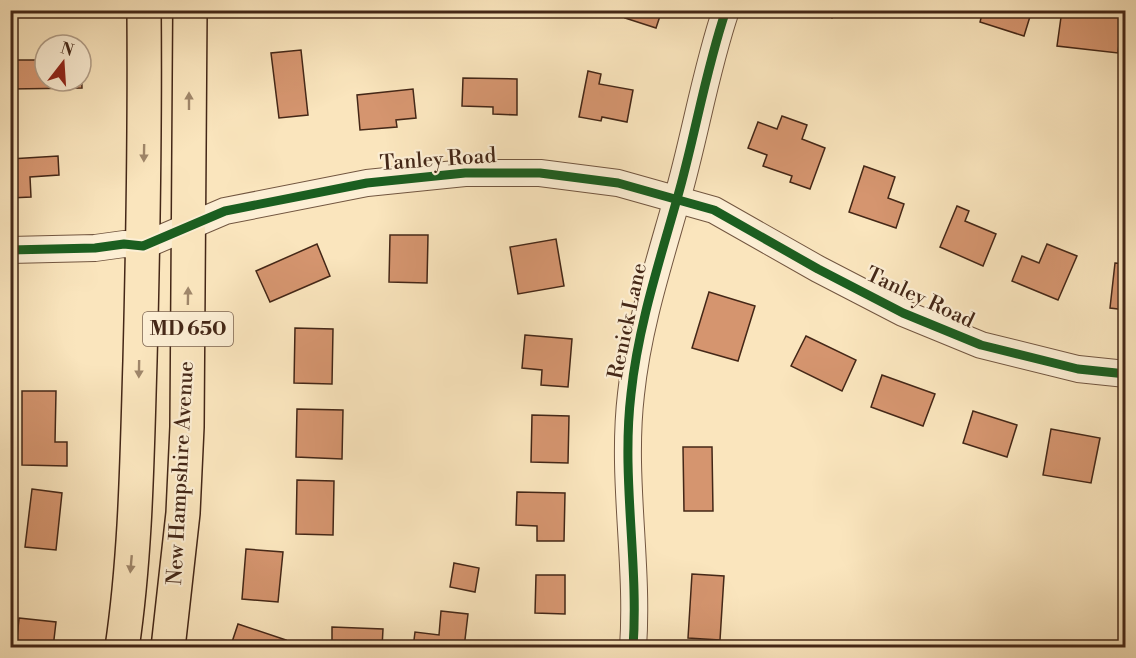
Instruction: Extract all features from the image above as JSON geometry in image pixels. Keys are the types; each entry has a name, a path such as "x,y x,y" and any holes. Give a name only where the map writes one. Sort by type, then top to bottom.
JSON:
{"main road":[{"name":"MD 650","path":"122,648 134,525 142,246 144,10"},
{"name":"New Hampshire Avenue","path":"168,648 183,513 187,427 190,10"}],"street":[{"name":"Renick Lane","path":"633,648 635,612 628,443 631,394 642,333 662,248 677,199 714,47 726,10"},
{"name":"Tanley Road","path":"10,250 95,248 124,244 142,246 225,211 368,183 465,173 540,173 618,183 714,210 818,269 903,313 981,345 1078,369 1125,374"}],"building":[{"path":"628,10 662,10 656,28 625,18"},
{"path":"822,10 838,10 832,18"},
{"path":"983,10 1032,10 1024,36 980,22"},
{"path":"1062,10 1122,15 1118,53 1057,46"},
{"path":"301,50 308,115 279,118 271,53"},
{"path":"10,60 33,60 33,89 10,89"},
{"path":"588,71 601,74 599,84 633,90 627,122 602,117 601,121 579,117"},
{"path":"463,78 517,79 517,115 493,114 493,107 462,106"},
{"path":"413,89 416,118 396,120 397,127 360,130 357,95"},
{"path":"782,116 807,125 802,139 825,148 810,189 790,182 792,176 763,166 767,155 748,148 758,122 777,129"},
{"path":"58,156 59,175 30,177 31,197 10,198 10,159"},
{"path":"864,166 895,177 888,198 904,204 896,228 849,212"},
{"path":"957,206 969,211 965,221 996,234 983,266 940,247"},
{"path":"390,235 428,235 427,283 389,282"},
{"path":"556,239 564,286 518,294 510,247"},
{"path":"317,244 330,276 270,302 256,271"},
{"path":"1047,244 1077,256 1058,300 1012,281 1022,256 1039,263"},
{"path":"1115,263 1126,264 1126,310 1110,308"},
{"path":"709,292 755,306 738,361 692,348"},
{"path":"295,328 333,329 332,384 294,383"},
{"path":"525,335 572,339 568,387 541,385 542,370 522,368"},
{"path":"806,336 856,360 842,391 791,366"},
{"path":"882,375 935,394 923,426 871,407"},
{"path":"22,391 56,391 55,442 67,442 67,466 22,465"},
{"path":"297,409 343,410 342,459 296,457"},
{"path":"973,411 1017,425 1007,457 963,443"},
{"path":"532,415 569,416 568,463 531,462"},
{"path":"1051,429 1100,438 1091,483 1043,475"},
{"path":"683,447 712,447 713,511 684,511"},
{"path":"297,480 334,481 333,535 296,534"},
{"path":"32,489 62,493 56,550 25,547"},
{"path":"517,492 565,493 564,541 537,541 537,526 516,525"},
{"path":"246,549 283,552 278,602 242,599"},
{"path":"454,563 479,568 475,592 450,587"},
{"path":"692,574 724,576 720,640 688,638"},
{"path":"536,575 565,575 565,614 535,613"},
{"path":"441,611 468,614 464,648 413,648 415,632 439,635"},
{"path":"19,618 56,622 53,648 16,648"},
{"path":"238,624 286,640 283,648 230,648"},
{"path":"332,627 383,629 382,648 332,648"}],"cycle path":[{"path":"633,648 634,584 628,426 634,369 650,295 726,10"},
{"path":"10,250 95,248 124,244 143,246 225,211 367,183 465,173 540,173 618,183 714,210 818,269 903,313 981,345 1078,369 1126,374"}]}
